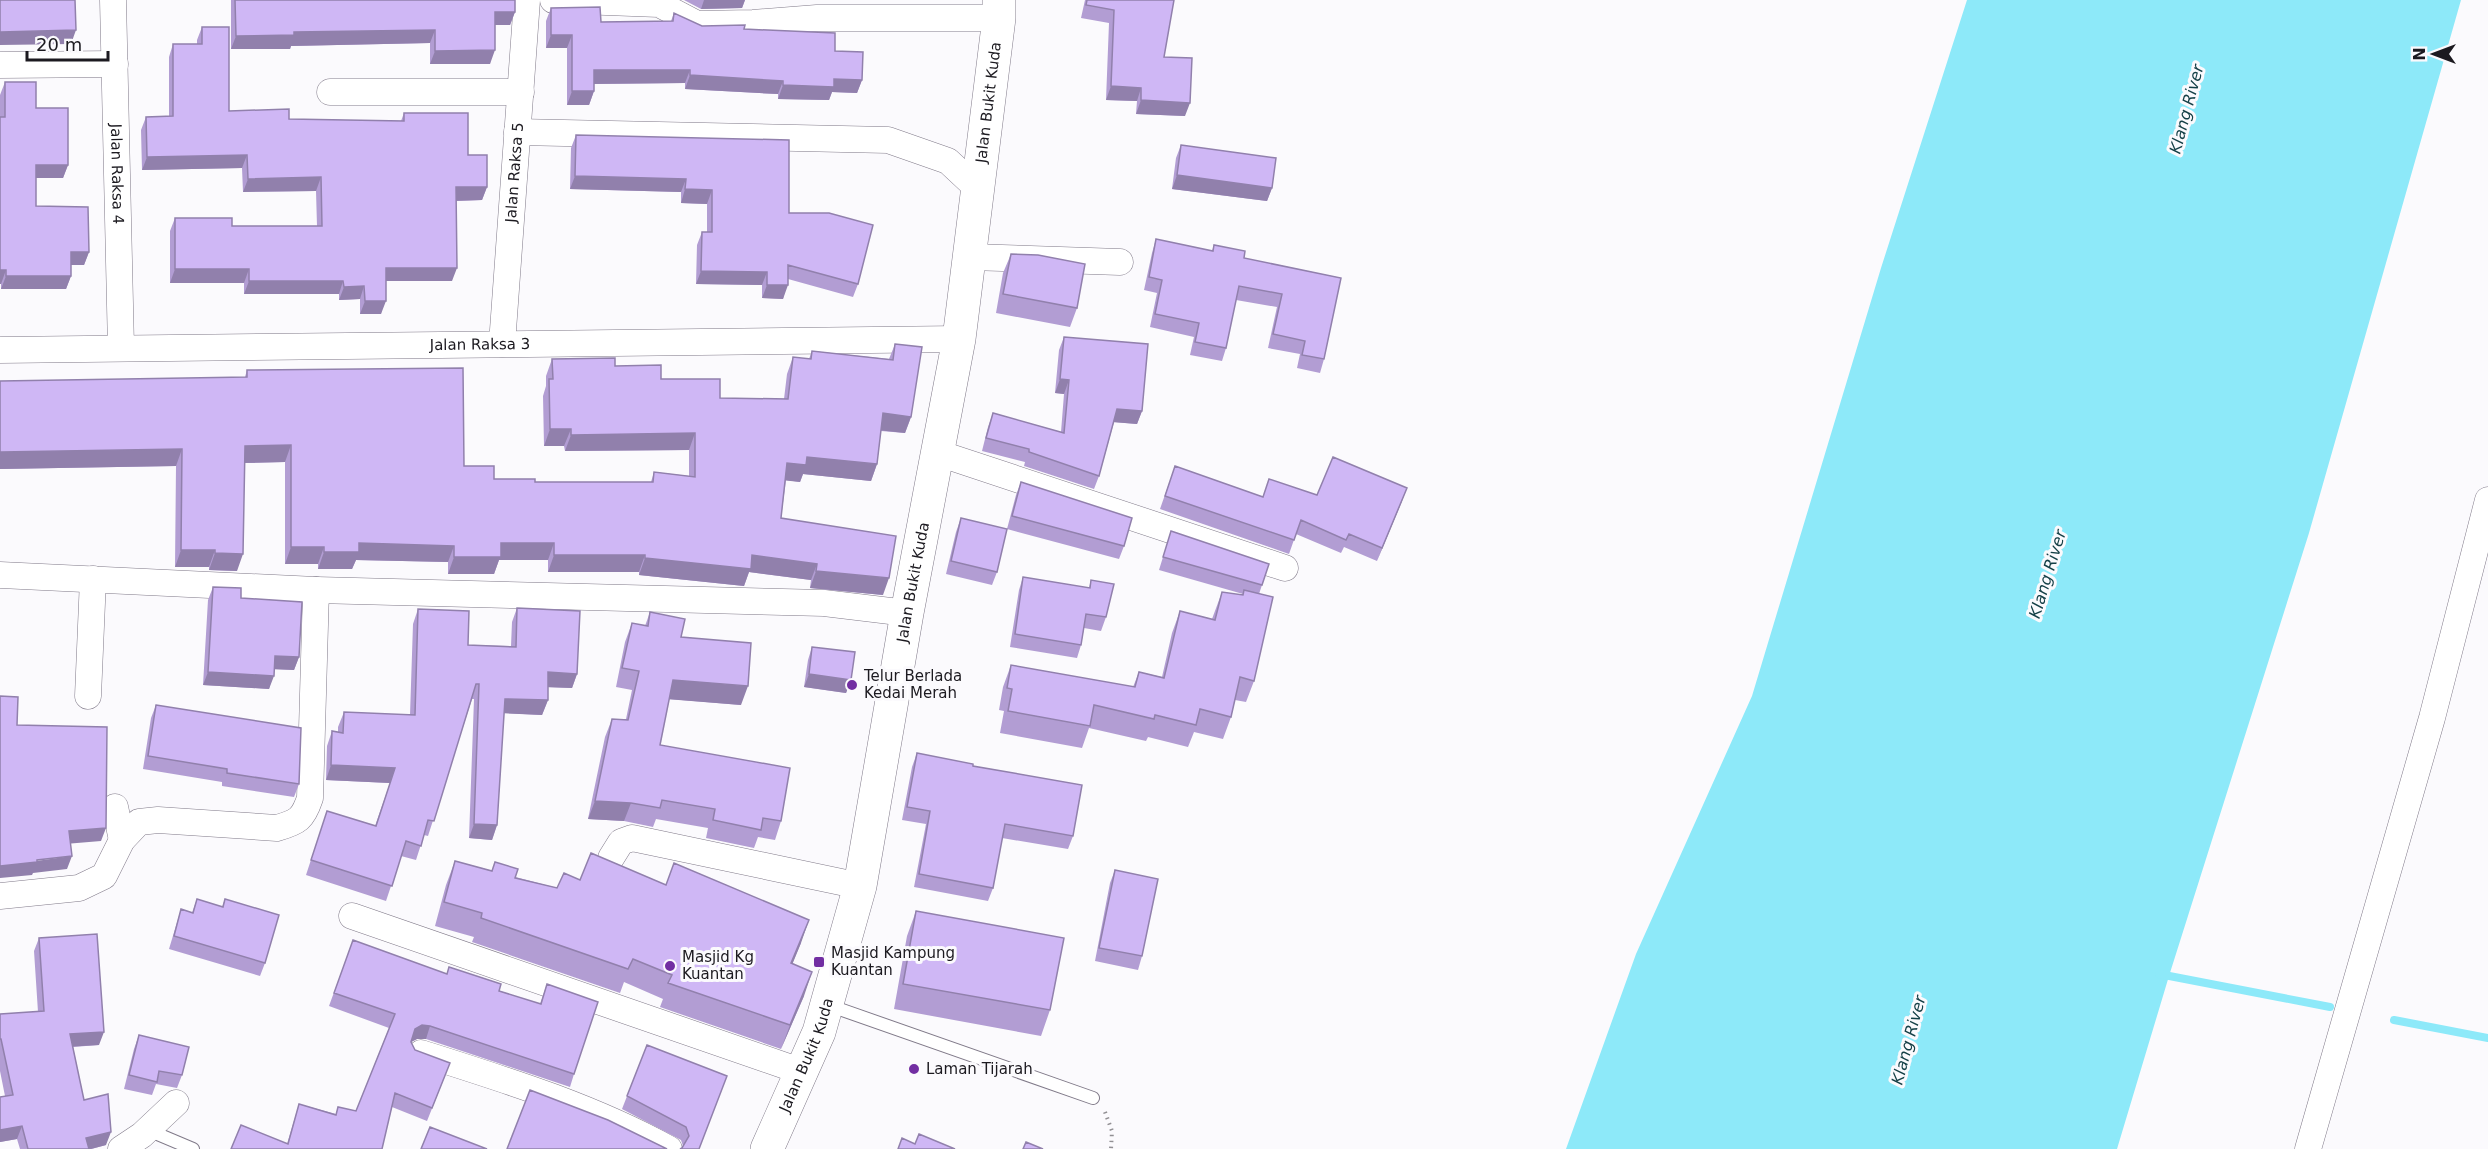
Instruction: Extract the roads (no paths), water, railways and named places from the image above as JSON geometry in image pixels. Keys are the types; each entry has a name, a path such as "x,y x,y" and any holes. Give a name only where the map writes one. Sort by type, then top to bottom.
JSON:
{"street":[{"name":"Jalan Raksa 4","path":"113,0 121,348"},
{"name":"Jalan Raksa 5","path":"502,344 527,0"},
{"path":"553,0 659,4 697,24 999,9"},
{"name":"Jalan Bukit Kuda","path":"767,1149 803,1072 828,1005 860,886 907,613 959,339 999,9"},
{"path":"0,65 115,64"},
{"path":"330,92 521,92"},
{"path":"518,132 888,140 948,161 978,189"},
{"path":"970,257 1120,262"},
{"name":"Jalan Raksa 3","path":"0,350 959,339"},
{"path":"938,453 1285,568"},
{"path":"2308,1149 2428,730 2488,501"},
{"path":"0,575 316,590 824,603 907,613"},
{"path":"88,696 93,579"},
{"path":"0,896 80,888 104,876 125,836 139,822 158,820 277,828 293,824 305,813 310,798 316,590"},
{"path":"115,807 125,836"},
{"path":"610,858 621,842 632,838 860,886"},
{"path":"352,916 803,1072"},
{"path":"421,1053 523,1085 632,1128 669,1149"},
{"path":"121,1149 148,1130 176,1103"}],"lane":[{"path":"828,1005 1093,1098"},
{"path":"148,1130 193,1149"}],"water":[{"name":"Klang River","path":"1967,0 2461,0 2309,533 2169,976 2117,1149 1566,1149 1636,954 1752,696 1881,268"}],"waterway":[{"path":"2159,974 2330,1007"},
{"path":"2394,1020 2488,1038"}],"place":[{"name":"Telur Berlada Kedai Merah","path":"852,685"},
{"name":"Masjid Kampung Kuantan","path":"819,962"},
{"name":"Masjid Kg Kuantan","path":"670,966"},
{"name":"Laman Tijarah","path":"914,1069"}]}
